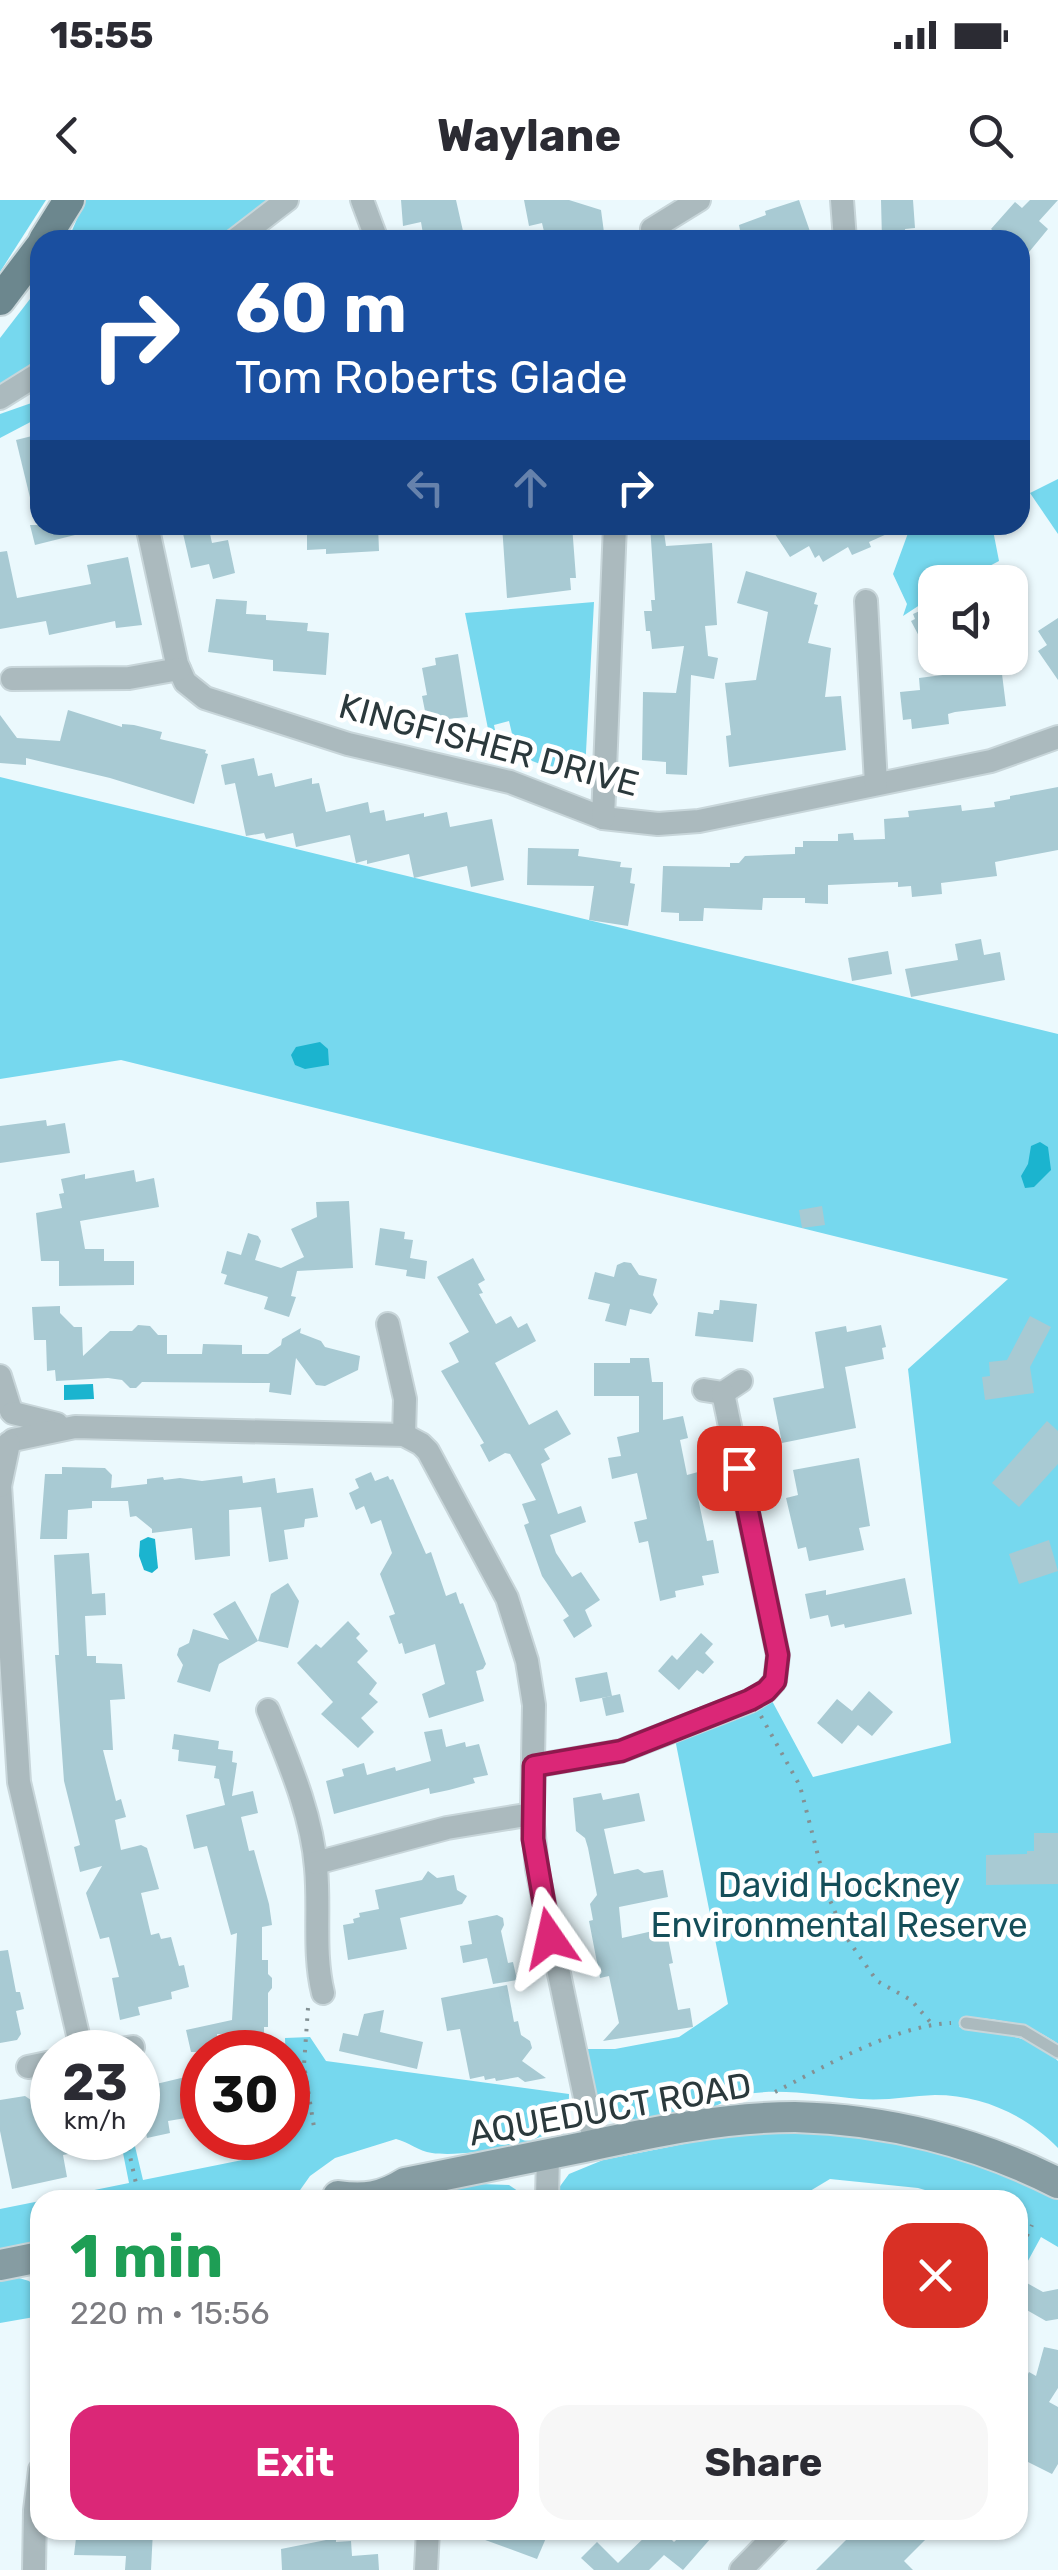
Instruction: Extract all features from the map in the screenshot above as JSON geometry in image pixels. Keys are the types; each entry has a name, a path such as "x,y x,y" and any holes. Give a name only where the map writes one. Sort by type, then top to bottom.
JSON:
{"main road":[{"path":"50,230 68,200"},
{"path":"0,300 30,260"},
{"name":"AQUEDUCT ROAD","path":"348,2190 385,2179 405,2183 738,2121 793,2118 894,2127 952,2141 1058,2183"},
{"path":"0,2265 30,2259"}],"street":[{"path":"248,230 287,200"},
{"path":"362,200 373,230"},
{"path":"652,229 699,200"},
{"path":"842,200 844,230"},
{"path":"0,398 30,379"},
{"path":"0,408 30,398"},
{"path":"12,680 129,678 179,669 149,535"},
{"path":"604,818 615,535"},
{"path":"866,601 876,784"},
{"name":"KINGFISHER DRIVE","path":"179,669 190,688 216,703 372,751 510,782 604,818 658,824 699,821 991,761 1058,737"},
{"path":"383,1319 405,1399 404,1435"},
{"path":"0,1376 8,1410 18,1428 7,1442 0,1485 19,1782 77,2030"},
{"path":"534,1766 621,1751 750,1700 775,1681 778,1655 723,1388"},
{"path":"8,1410 75,1427 404,1435 428,1452 497,1578 516,1622 531,1684 532,1814 537,1870 595,2145"},
{"path":"7,1442 75,1427"},
{"path":"268,1710 305,1814 316,1863 316,1956 322,1998"},
{"path":"316,1863 447,1828 532,1814"},
{"path":"538,2156 538,2190"},
{"path":"538,2156 546,2190"},
{"path":"34,2540 34,2570"},
{"path":"426,2570 428,2540"},
{"path":"741,2570 770,2540"}],"lane":[{"path":"966,2023 1023,2031 1058,2052"}],"path":[{"path":"750,1700 769,1726 800,1786 829,1898 846,1938 876,1980 910,2000 932,2024"},
{"path":"314,2126 304,2064 322,1998"},
{"name":"AQUEDUCT ROAD","path":"769,2094 856,2052 932,2024 966,2023"},
{"path":"131,2160 137,2188"},
{"path":"1028,2234 1032,2225"}],"green space":[{"path":"0,200 46,200 0,272"},
{"path":"85,200 270,200 230,230 72,230"},
{"path":"30,299 30,372 0,391 0,338"},
{"path":"30,404 30,422 0,438 0,414"},
{"path":"1058,479 1058,534 1030,493"},
{"path":"907,535 994,535 999,561 991,565 918,565 918,606 903,616 907,604 893,574"},
{"path":"594,602 585,771 573,777 517,755 509,721 494,725 499,750 492,749 465,613"},
{"name":"David Hockney Environmental Reserve","path":"0,777 1058,1034 1058,2044 1026,2027 1003,2021 968,2017 959,2027 1023,2039 1058,2061 1058,2148 1032,2126 1002,2109 952,2096 870,2099 760,2092 737,2096 690,2114 623,2119 600,2105 584,2049 615,2049 679,2037 728,2004 675,1739 771,1699 813,1777 951,1743 908,1369 1008,1279 121,1060 0,1079"},
{"path":"310,2037 326,2061 569,2094 562,2122 530,2141 495,2149 432,2153 396,2139 335,2158 310,2176 300,2190 94,2190 129,2183 124,2160 138,2160 143,2180 242,2160 310,2160"},
{"path":"834,2129 955,2153 1058,2196 1058,2247 1041,2237 1028,2261 1028,2190 925,2190 830,2179 812,2190 558,2190 569,2174 603,2160 709,2139"},
{"path":"480,2184 509,2185 516,2190 447,2190"},
{"path":"30,2203 30,2244 0,2250 0,2209"},
{"path":"0,2279 30,2282 30,2318 0,2323"}],"shaded area":[{"path":"320,1042 328,1049 329,1065 305,1069 295,1065 291,1055 296,1047"},
{"path":"1040,1142 1048,1147 1051,1170 1034,1187 1025,1188 1021,1176 1031,1146"},
{"path":"93,1384 94,1399 64,1400 64,1385"},
{"path":"155,1539 158,1568 152,1573 144,1570 139,1556 140,1541"}],"building":[{"path":"401,200 456,200 463,230 422,230 421,222 403,226"},
{"path":"524,200 569,200 601,210 604,230 544,230 542,223 529,226"},
{"path":"799,200 810,230 740,230 739,225 766,215 765,211"},
{"path":"881,200 913,200 915,228 882,230"},
{"path":"1030,200 1058,200 1039,221 1048,229 1030,251 1030,230 991,229 1015,202 1022,208"},
{"path":"30,436 30,498 16,440"},
{"path":"32,535 75,535 35,545"},
{"path":"183,535 210,535 212,543 228,540 235,573 213,579 209,564 191,568"},
{"path":"307,535 378,535 379,551 326,554 326,549 307,550"},
{"path":"503,535 573,535 576,578 570,578 571,590 507,598"},
{"path":"651,535 664,535 666,546 712,543 717,625 705,626 708,656 718,658 714,679 691,675 687,775 666,774 666,762 642,760 643,692 676,693 684,646 652,649 644,611 652,611 651,600 655,600"},
{"path":"776,535 885,535 869,542 871,547 852,555 848,547 823,562 819,555 815,558 809,546 790,557"},
{"path":"7,551 17,598 91,584 87,565 128,557 142,625 116,628 115,621 49,635 46,621 0,629 0,552"},
{"path":"746,571 817,593 814,604 818,605 808,643 831,648 825,697 841,696 846,750 729,767 726,736 731,735 725,683 756,680 768,612 737,603"},
{"path":"216,599 247,601 246,614 266,615 266,620 308,623 307,631 329,633 326,675 273,671 273,660 208,652"},
{"path":"918,612 918,634 911,621 915,619 913,614"},
{"path":"1058,618 1058,680 1038,651 1047,645 1038,631"},
{"path":"458,654 468,717 427,721 422,668 436,665 435,658"},
{"path":"1002,675 1006,706 955,712 948,714 949,724 912,729 911,719 903,720 900,692 920,690 919,678"},
{"path":"68,710 122,727 134,725 162,732 160,739 206,750 194,804 26,758 26,765 0,763 0,715 17,738 60,741"},
{"path":"254,758 258,776 272,773 275,787 312,778 312,784 319,783 326,812 368,802 370,813 384,810 386,821 447,812 450,827 492,819 504,880 471,887 467,866 414,878 409,854 356,863 350,835 296,847 293,833 266,839 264,833 246,836 235,783 225,785 221,765"},
{"path":"1058,787 1058,850 995,862 997,876 941,883 942,894 912,897 911,886 898,887 898,882 828,885 828,904 805,903 805,898 763,898 762,910 704,908 703,921 679,921 679,913 661,912 663,866 730,867 730,863 739,863 745,856 795,854 795,847 803,847 803,841 838,841 838,834 853,833 854,840 885,839 884,819 909,817 908,811 961,805 962,811 995,807 994,802 1010,796"},
{"path":"528,848 579,849 578,856 621,862 620,867 632,868 630,883 635,884 628,926 589,920 594,886 527,885"},
{"path":"981,939 984,955 1000,952 1005,980 911,997 905,969 958,960 955,944"},
{"path":"888,951 892,974 852,981 848,958"},
{"path":"46,1120 47,1126 65,1123 70,1153 0,1163 0,1126"},
{"path":"134,1170 136,1182 154,1178 159,1207 80,1221 85,1249 104,1249 104,1261 134,1261 134,1285 59,1286 59,1261 41,1261 36,1213 62,1208 61,1179"},
{"path":"349,1201 353,1268 297,1271 291,1296 296,1297 289,1317 264,1309 268,1297 224,1284 227,1275 221,1273 227,1251 241,1255 248,1233 261,1241 255,1260 281,1268 304,1257 291,1229 317,1217 316,1202"},
{"path":"822,1206 825,1225 802,1228 799,1210"},
{"path":"380,1228 405,1232 404,1239 413,1240 410,1258 427,1261 425,1279 406,1276 407,1270 375,1265"},
{"path":"473,1258 485,1280 478,1284 483,1293 479,1294 496,1324 511,1316 518,1328 527,1323 536,1341 495,1363 529,1425 557,1410 571,1434 544,1449 550,1459 541,1464 558,1514 581,1506 586,1522 550,1535 556,1553 572,1577 581,1572 600,1600 585,1610 592,1626 574,1638 563,1620 569,1616 542,1576 524,1525 529,1523 522,1504 536,1500 510,1454 489,1462 480,1445 484,1443 441,1371 459,1362 449,1343 469,1332 437,1277"},
{"path":"631,1263 639,1275 657,1279 653,1295 658,1304 651,1314 630,1309 626,1326 605,1321 610,1304 588,1299 595,1272 614,1277 617,1265"},
{"path":"720,1300 757,1304 753,1342 695,1336 698,1312 713,1314 719,1310"},
{"path":"60,1306 60,1313 74,1327 82,1327 83,1356 110,1331 132,1331 138,1325 167,1335 167,1354 202,1354 203,1344 242,1345 242,1354 268,1354 281,1345 282,1339 301,1328 300,1333 321,1341 325,1347 360,1356 358,1370 325,1386 316,1385 296,1358 291,1395 269,1392 270,1383 142,1382 130,1388 122,1380 108,1378 56,1381 55,1370 47,1371 46,1340 34,1340 32,1307"},
{"path":"1030,1316 1051,1327 1030,1367 1034,1393 985,1400 982,1377 990,1376 989,1362 1007,1360"},
{"path":"881,1325 886,1347 882,1348 884,1359 845,1367 856,1428 782,1443 773,1398 824,1388 815,1332 846,1326 847,1332"},
{"path":"630,1358 649,1358 652,1382 663,1382 663,1420 683,1416 688,1438 680,1440 687,1475 698,1472 704,1497 698,1498 707,1541 713,1540 719,1573 702,1576 704,1585 675,1591 676,1597 660,1601 648,1541 639,1543 634,1522 647,1519 637,1473 612,1479 608,1458 621,1456 617,1437 639,1432 639,1396 594,1396 594,1363 630,1363"},
{"path":"1047,1421 1058,1431 1058,1464 1019,1507 992,1483"},
{"path":"859,1458 870,1526 859,1528 864,1550 809,1561 806,1547 798,1549 786,1498 798,1495 793,1470"},
{"path":"62,1467 105,1468 112,1475 111,1488 147,1484 147,1479 163,1477 202,1481 242,1476 243,1483 275,1478 277,1493 313,1488 318,1517 305,1519 304,1527 284,1530 288,1559 269,1562 261,1507 229,1510 230,1556 195,1560 192,1528 152,1533 136,1516 130,1517 128,1501 92,1501 92,1508 68,1510 67,1539 40,1539 45,1474 62,1474"},
{"path":"371,1472 375,1481 388,1476 393,1479 426,1554 431,1552 446,1596 456,1592 460,1604 463,1603 486,1664 476,1671 484,1701 429,1718 422,1694 445,1684 435,1644 405,1654 402,1643 399,1644 389,1616 395,1614 380,1574 392,1553 381,1520 371,1524 364,1506 356,1510 349,1493 359,1488 355,1479"},
{"path":"1049,1540 1058,1571 1019,1584 1009,1554"},
{"path":"89,1553 92,1594 105,1593 106,1615 85,1616 87,1656 96,1656 96,1663 122,1664 125,1699 110,1700 113,1750 103,1750 116,1801 121,1799 126,1817 115,1820 121,1850 141,1845 147,1848 159,1889 141,1893 151,1935 171,1937 189,1987 171,1992 172,1999 138,2007 140,2015 120,2020 112,1978 119,1977 109,1937 100,1939 86,1893 102,1866 80,1872 74,1847 80,1845 64,1781 55,1655 59,1655 54,1555"},
{"path":"905,1578 912,1614 845,1628 844,1624 831,1627 828,1615 810,1619 805,1594 826,1590 826,1595"},
{"path":"288,1583 299,1601 288,1648 258,1641 271,1594"},
{"path":"235,1601 258,1641 219,1664 210,1692 177,1682 183,1665 177,1655 179,1648 189,1643 193,1629 229,1640 213,1614"},
{"path":"348,1621 368,1651 357,1662 377,1683 369,1694 378,1702 361,1718 374,1732 358,1748 321,1714 333,1702 297,1663 316,1644 321,1648"},
{"path":"701,1633 713,1644 705,1653 714,1662 703,1674 697,1670 679,1690 658,1671 672,1655 677,1660"},
{"path":"607,1672 612,1696 580,1702 575,1678"},
{"path":"869,1691 893,1712 872,1736 858,1725 842,1744 817,1723 837,1699 852,1711"},
{"path":"620,1694 624,1712 606,1716 602,1698"},
{"path":"442,1729 446,1747 465,1742 466,1747 479,1744 488,1775 449,1790 430,1794 429,1788 334,1814 326,1781 344,1776 342,1769 364,1763 367,1775 431,1761 424,1732"},
{"path":"174,1734 219,1741 218,1749 233,1751 232,1762 237,1763 232,1796 253,1791 258,1813 241,1817 249,1851 254,1850 272,1925 262,1927 262,1960 268,1960 268,1974 272,1978 268,2027 264,2030 186,2030 232,2020 237,1933 231,1935 207,1846 194,1849 186,1815 225,1805 219,1779 214,1778 216,1766 178,1761 179,1750 172,1749"},
{"path":"601,1793 603,1800 639,1793 645,1821 604,1829 614,1874 638,1869 644,1873 663,1870 668,1897 619,1907 622,1938 666,1928 678,2010 690,2008 693,2027 603,2041 619,2023 609,1976 600,1978 589,1921 593,1920 590,1904 597,1895 585,1838 576,1831 573,1798"},
{"path":"1034,1833 1058,1833 1058,1884 986,1885 986,1855 1034,1851"},
{"path":"428,1871 437,1878 454,1875 457,1890 467,1896 462,1904 400,1918 407,1949 348,1960 343,1925 354,1923 359,1913 379,1909 375,1890 422,1880"},
{"path":"497,1915 503,1918 501,1931 508,1963 513,1962 517,1980 493,1984 487,1958 463,1963 460,1946 472,1944 468,1921"},
{"path":"8,1950 16,1992 20,1992 24,2009 16,2011 21,2034 17,2040 0,2043 0,1951"},
{"path":"507,1985 514,2022 518,2021 521,2035 532,2048 522,2061 546,2078 525,2082 518,2077 496,2081 485,2080 484,2076 470,2079 460,2029 447,2031 441,1998"},
{"path":"384,2010 380,2032 423,2042 417,2069 339,2051 343,2033 358,2036 364,2014"},
{"path":"180,2078 180,2119 168,2121 170,2133 160,2135 160,2083"},
{"path":"25,2096 30,2099 30,2160 64,2160 67,2177 12,2189 0,2131 0,2100"},
{"path":"1028,2284 1043,2292 1058,2289 1058,2319 1046,2321 1028,2311"},
{"path":"1044,2347 1058,2350 1058,2388 1049,2402 1058,2407 1058,2464 1052,2474 1028,2462 1028,2374 1036,2376"},
{"path":"76,2540 152,2540 151,2570 125,2570 126,2556 74,2555"},
{"path":"326,2540 351,2541 352,2556 378,2554 379,2570 282,2570 281,2549"},
{"path":"485,2540 545,2540 537,2559"},
{"path":"642,2540 709,2540 683,2570 664,2555 649,2570 594,2570 581,2558 597,2542 618,2563"},
{"path":"846,2540 925,2540 904,2561 913,2570 816,2570"}],"route":[{"path":"550,1938 533,1839 534,1766 594,1757 650,1741 750,1700 775,1681 778,1655 739,1468"}]}
